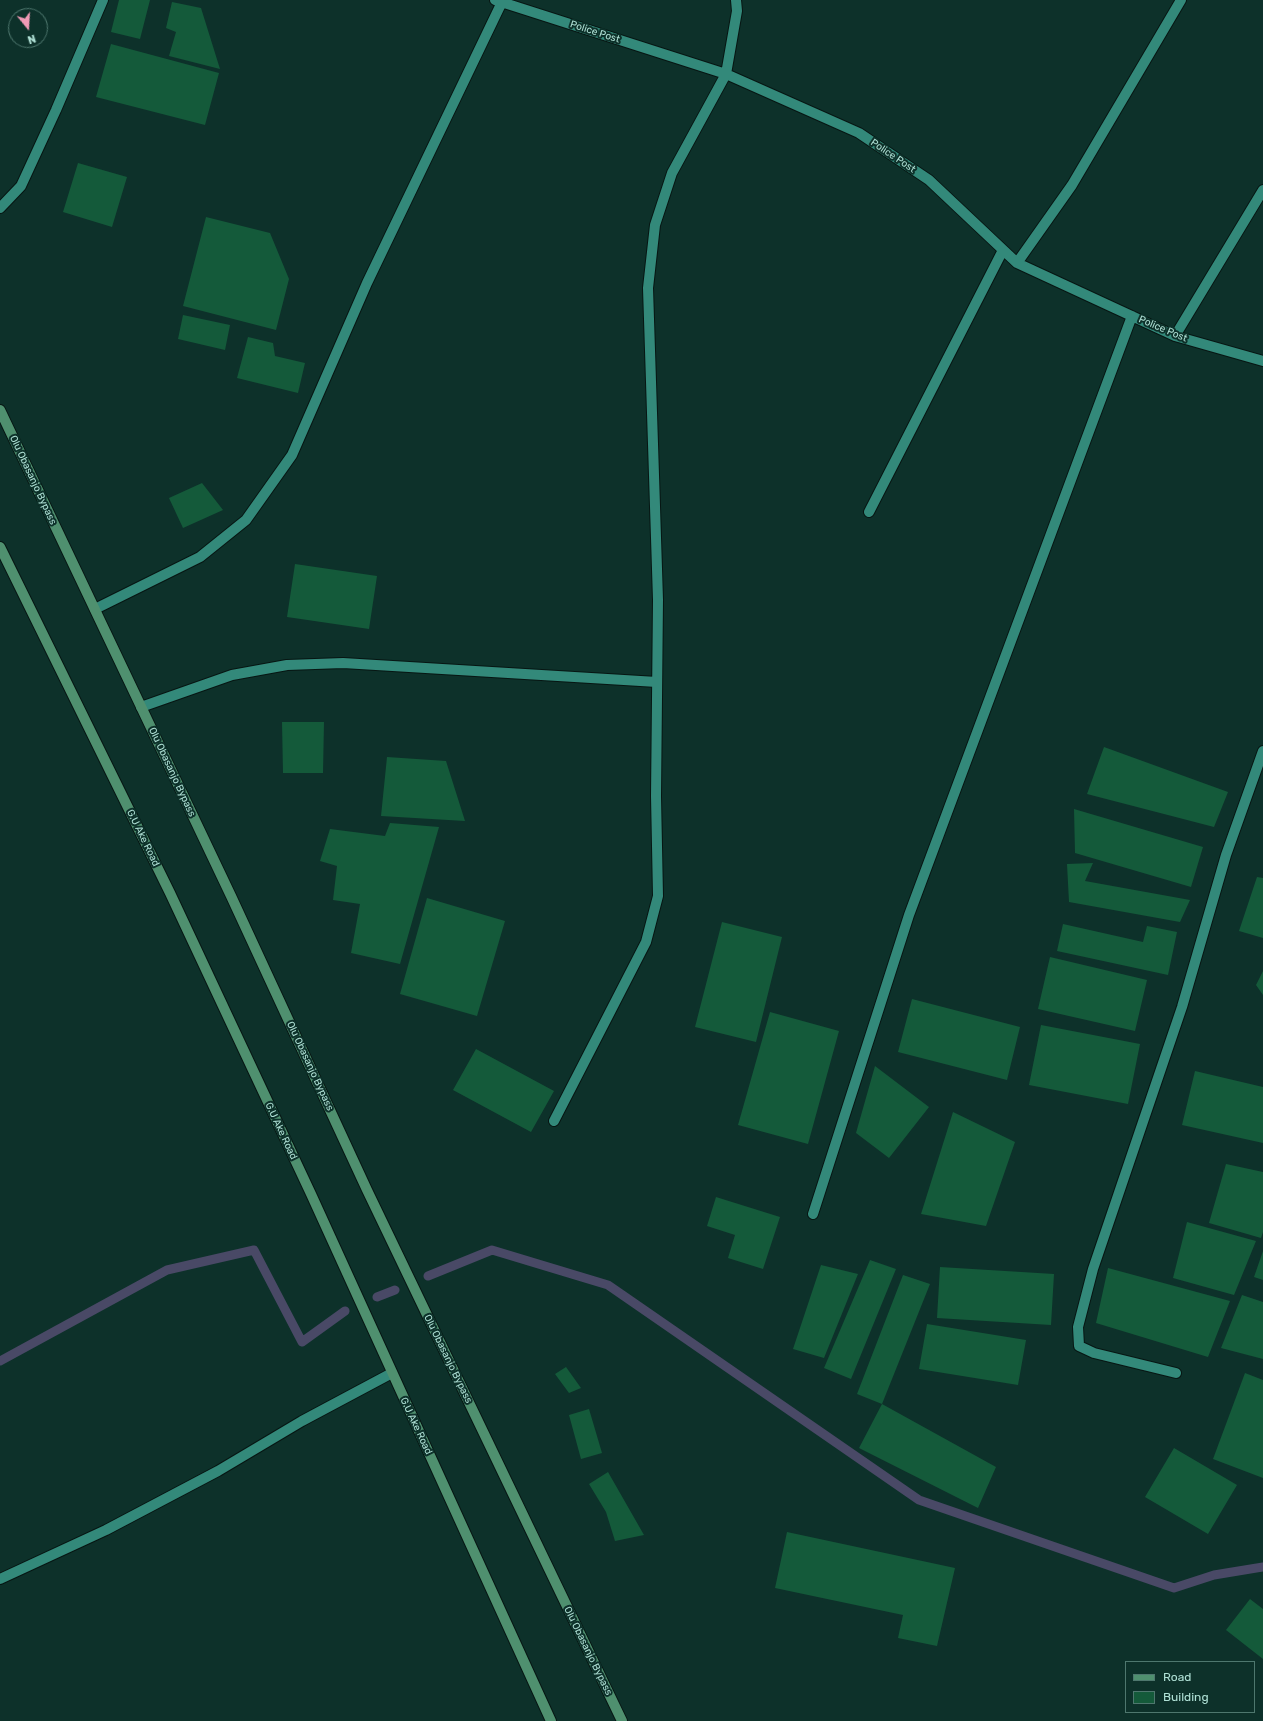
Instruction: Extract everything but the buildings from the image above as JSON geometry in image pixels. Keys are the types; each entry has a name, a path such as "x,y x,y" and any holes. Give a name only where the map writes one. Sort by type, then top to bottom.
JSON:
{"main road":[{"name":"Olu Obasanjo Bypass","path":"0,410 95,609 370,1197 622,1721"},
{"name":"G.U Ake Road","path":"0,547 170,893 551,1721"}],"street":[{"path":"0,208 20,186 56,110 103,0"},
{"path":"554,1121 646,942 658,896 656,796 658,600 648,288 655,225 672,173 726,74 737,11 736,0"},
{"path":"1017,263 1072,185 1181,0"},
{"path":"95,609 200,557 246,520 292,455 367,284 498,1"},
{"name":"Police Post","path":"498,1 726,74 859,133 929,180 1017,263 1175,336 1263,361"},
{"path":"1175,336 1263,190"},
{"path":"869,512 1003,250"},
{"path":"813,1214 909,915 1132,316"},
{"path":"141,707 232,675 287,665 343,663 658,682"},
{"path":"1176,1373 1094,1353 1080,1346 1078,1327 1093,1269 1182,1007 1226,855 1263,751"},
{"path":"0,1579 120,1522 218,1471 302,1422 392,1373"}],"waterway":[{"path":"0,1361 167,1270 254,1250 302,1342 345,1311"},
{"path":"428,1276 492,1250 608,1285 919,1500 1174,1588 1214,1575 1263,1567"},
{"path":"377,1297 395,1290"}]}
